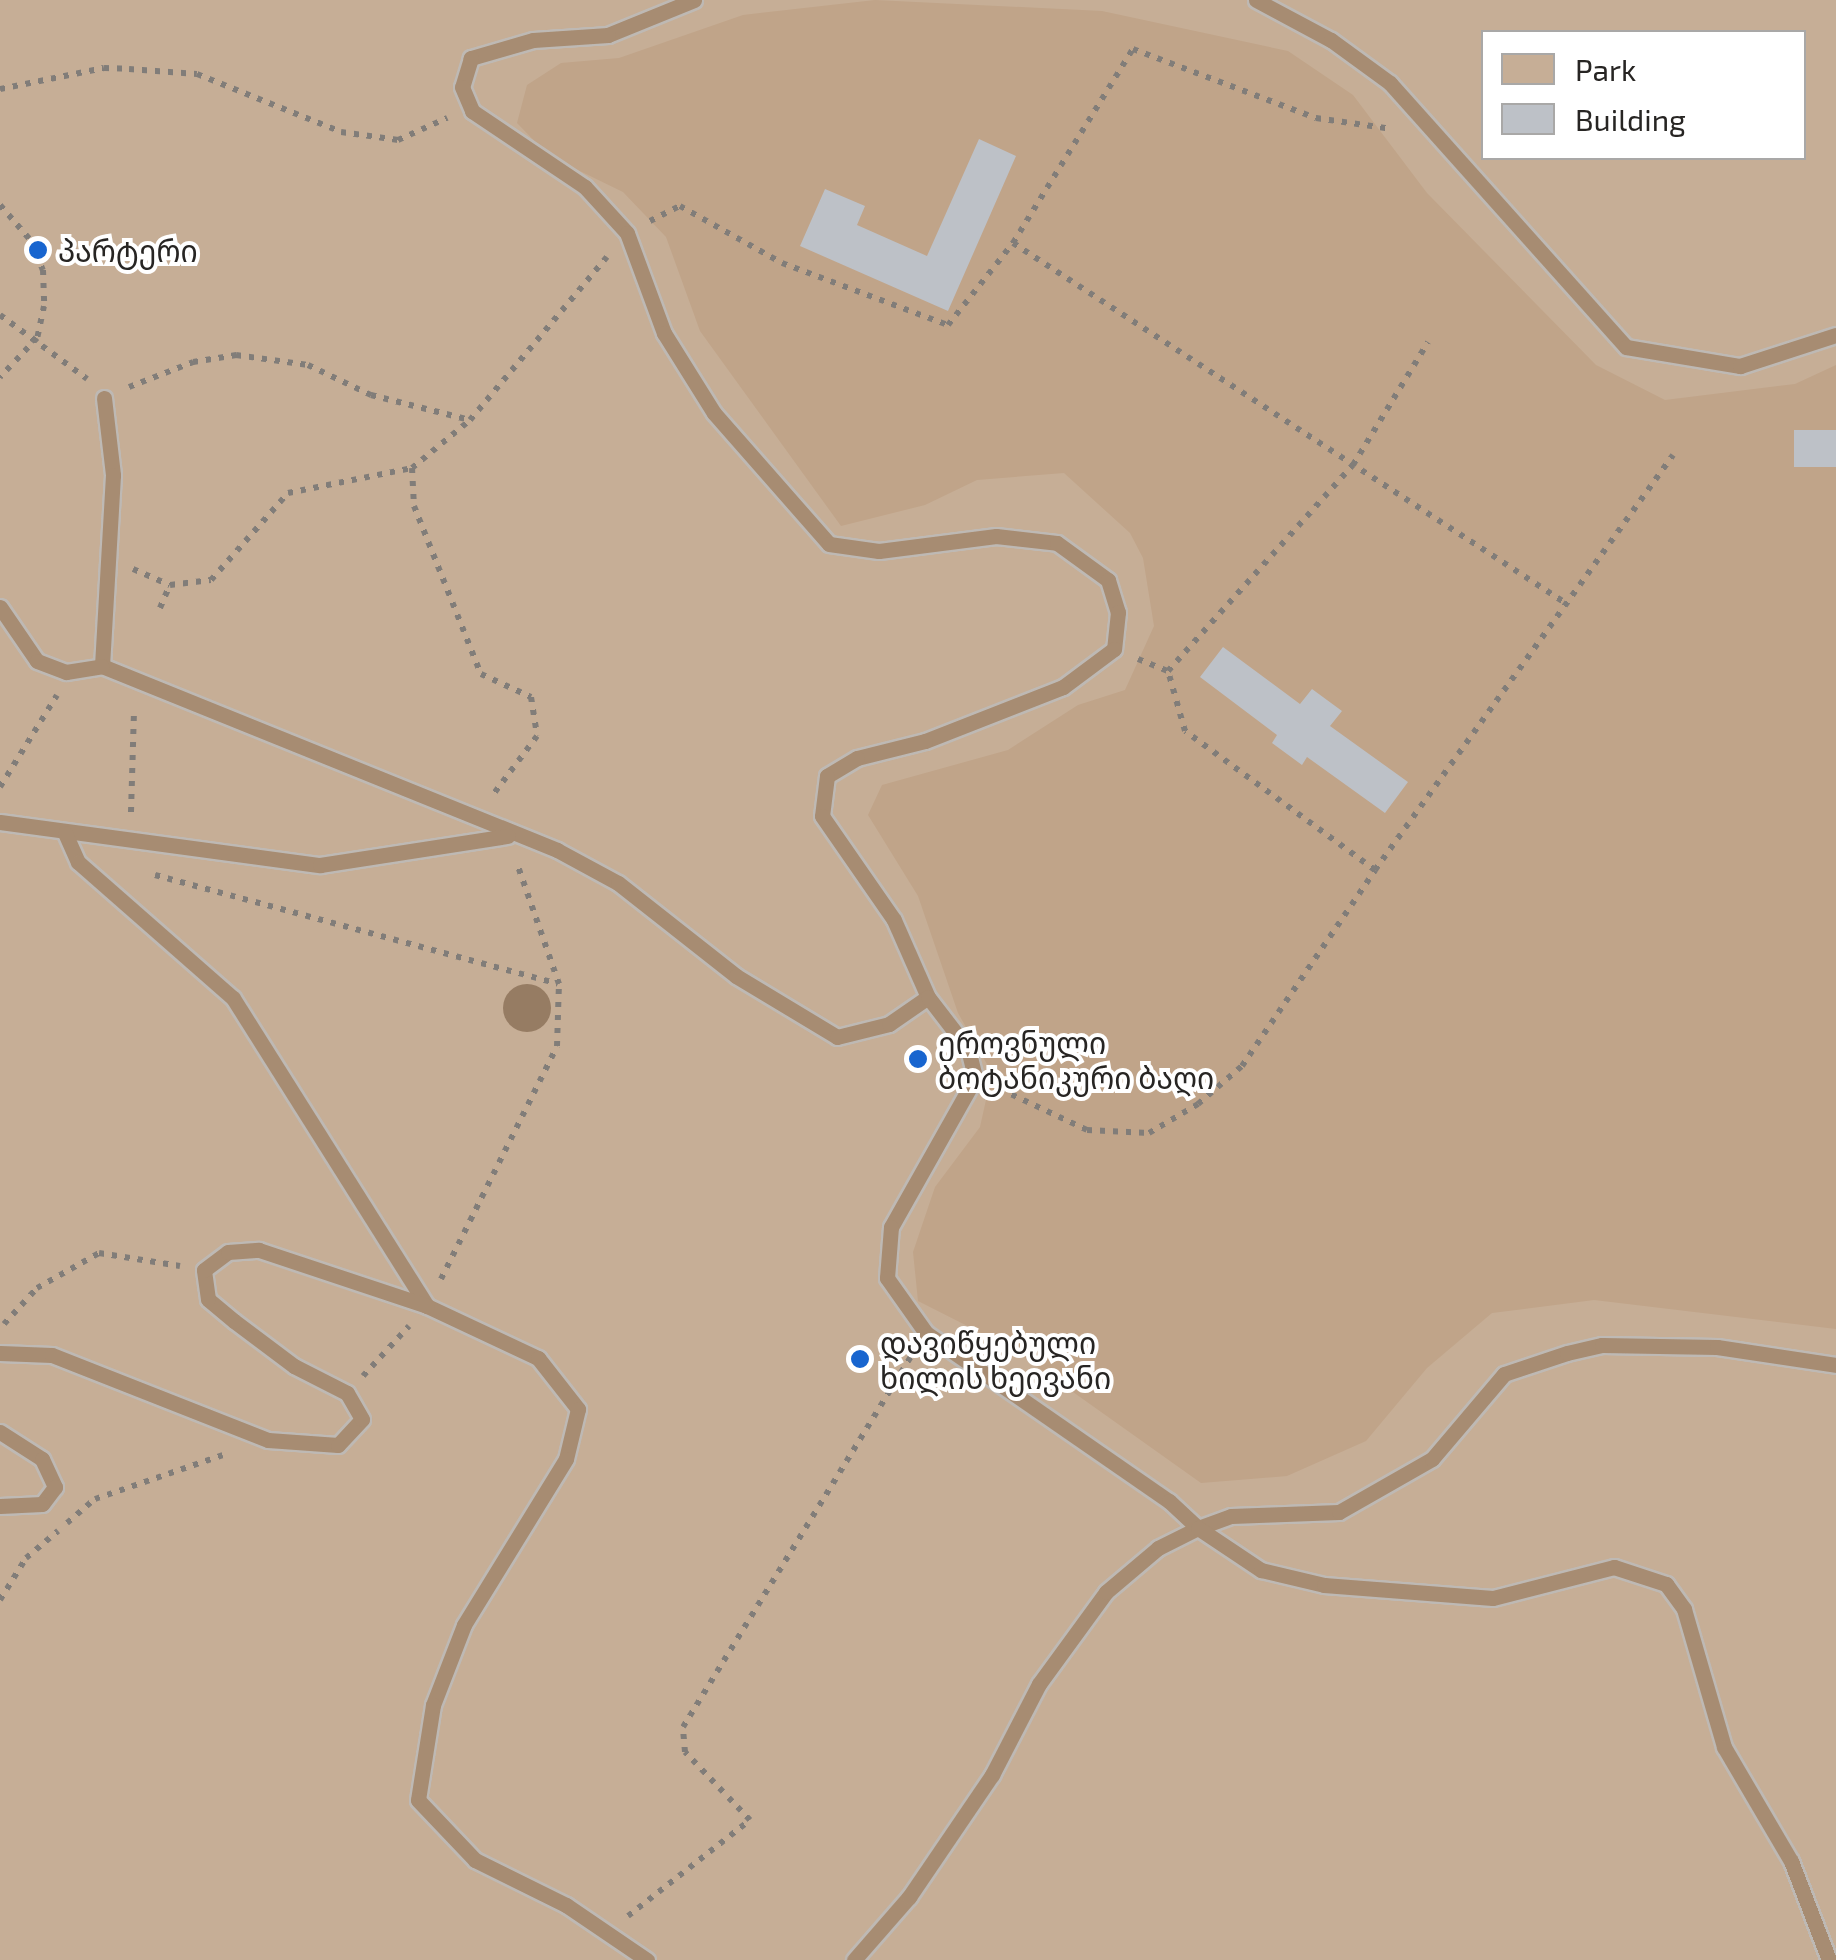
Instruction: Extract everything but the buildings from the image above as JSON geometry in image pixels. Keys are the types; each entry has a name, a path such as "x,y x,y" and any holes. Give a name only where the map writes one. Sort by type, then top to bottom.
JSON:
{"lane":[{"path":"694,0 608,35 532,40 471,58 462,87 472,111 585,187 627,232 664,333 714,413 829,544 880,552 996,536 1057,543 1108,580 1118,612 1114,649 1063,687 994,718 857,758 828,776 822,816 894,920 928,997 968,1050 974,1078 892,1227 887,1278 926,1333 1169,1501 1198,1528 1261,1570 1324,1585 1493,1598 1614,1567 1666,1584 1684,1609 1724,1746 1791,1861 1829,1960"},
{"path":"1256,0 1331,40 1390,82 1626,347 1740,366 1836,336"},
{"path":"102,666 113,455 104,398"},
{"path":"0,607 37,661 66,672 102,666 508,836 557,850 618,883 736,976 838,1037 890,1024 928,997"},
{"path":"0,822 65,834 130,838 320,865 508,836"},
{"path":"65,834 78,862 233,998 428,1306"},
{"path":"0,1353 52,1355 268,1440 338,1445 362,1419 346,1393 294,1366 208,1299 204,1270 228,1252 258,1250 428,1306 538,1358 578,1409 566,1460 464,1626 434,1706 418,1800 475,1860 566,1905 647,1960"},
{"path":"854,1960 992,1775 1039,1684 1106,1592 1158,1548 1231,1516 1339,1512 1432,1459 1504,1374 1566,1352 1602,1345 1716,1347 1836,1365"},
{"path":"0,1432 42,1459 55,1487 42,1504 0,1506"}],"path":[{"path":"110,559 170,584 211,580 288,493 412,468 470,420 627,232 680,206 782,263 948,325 1013,243 1133,49 1316,118 1438,136"},
{"path":"0,89 104,68 197,74 305,121 398,140 472,111"},
{"path":"0,205 32,242 43,270 37,338 0,376"},
{"path":"1013,243 1567,604"},
{"path":"0,315 37,338 104,398 193,362 236,355 308,365 371,395 470,420"},
{"path":"1168,671 1353,464 1428,342"},
{"path":"974,1078 1087,1130 1149,1132 1198,1104 1242,1066 1376,870 1673,455"},
{"path":"346,1393 428,1306 557,1046 560,984 508,836 488,801 537,736 531,697 481,674 414,506 412,468"},
{"path":"160,608 170,584"},
{"path":"1114,649 1168,671"},
{"path":"1168,671 1185,732 1376,870"},
{"path":"0,787 66,672"},
{"path":"130,838 134,679"},
{"path":"144,872 560,984"},
{"path":"0,1328 36,1288 99,1252 204,1270"},
{"path":"634,1906 750,1820 685,1752 683,1727 789,1545 926,1333"},
{"path":"0,1600 26,1558 94,1498 268,1440"}],"green space":[{"name":"ეროვნული ბოტანიკური ბაღი","path":"0,0 1836,0 1836,1960 0,1960"}],"shaded area":[{"path":"875,0 1102,11 1288,51 1353,95 1427,193 1596,365 1665,400 1795,384 1836,365 1836,1329 1594,1300 1492,1313 1427,1368 1366,1441 1287,1476 1201,1483 1011,1348 918,1301 913,1252 935,1187 980,1127 992,1073 958,1013 918,896 868,815 882,785 1008,750 1078,705 1125,690 1154,626 1143,558 1130,533 1064,473 977,480 925,505 841,526 700,331 666,237 623,192 549,156 517,123 527,85 561,63 619,58 743,15"},
{"path":"527,984 544,991 551,1008 544,1025 527,1032 510,1025 503,1008 510,991"}],"place":[{"name":"პარტერი","path":"38,250"},
{"name":"ეროვნული ბოტანიკური ბაღი","path":"918,1059"},
{"name":"დავიწყებული ხილის ხეივანი","path":"860,1359"}]}
